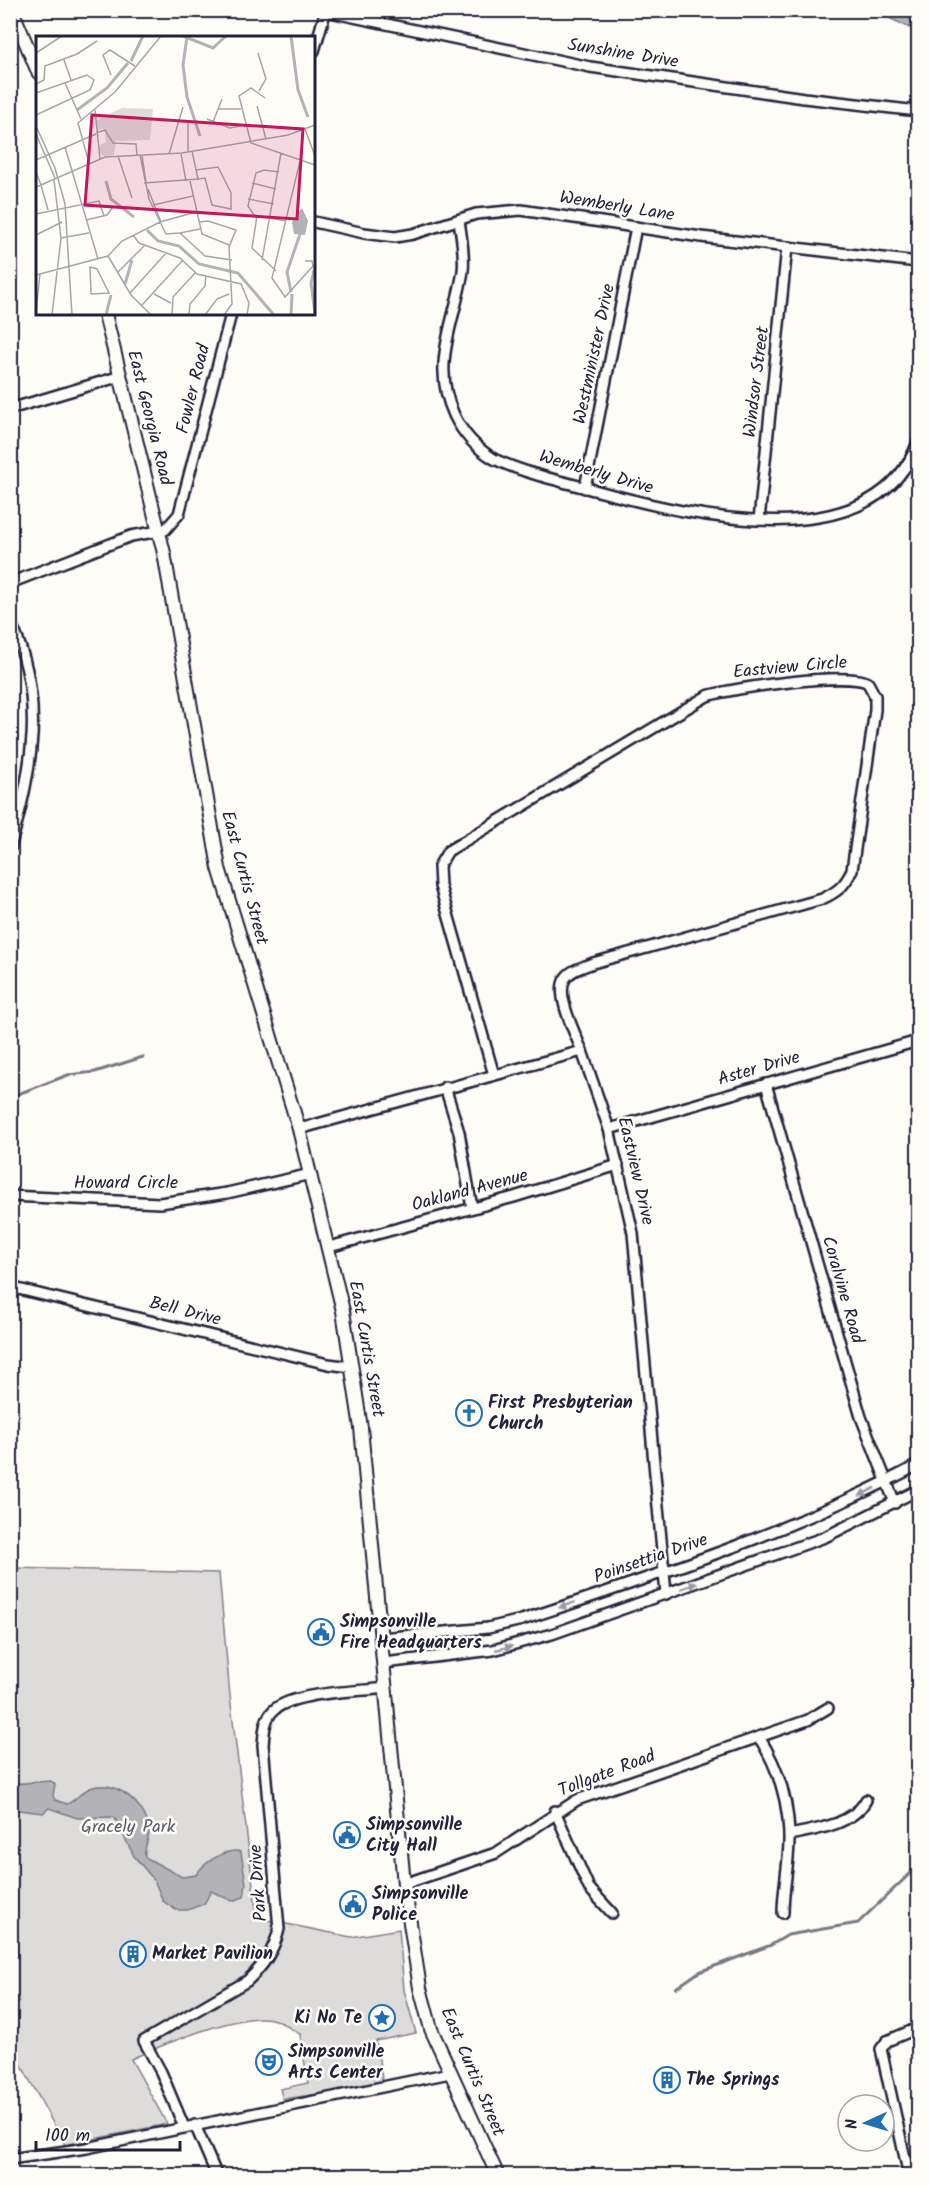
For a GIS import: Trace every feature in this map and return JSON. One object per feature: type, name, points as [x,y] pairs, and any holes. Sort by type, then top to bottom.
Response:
[{"type":"main road","points":[[12,10],[36,67]]},
{"type":"main road","name":"East Georgia Road","points":[[105,315],[158,532]]},
{"type":"main road","name":"East Curtis Street","points":[[158,532],[179,633],[219,868],[311,1174],[329,1247],[352,1367],[361,1428],[404,1884],[420,1988],[431,2029],[498,2175]]},
{"type":"street","points":[[315,48],[326,11]]},
{"type":"street","name":"Sunshine Drive","points":[[326,11],[590,67],[804,98],[918,111]]},
{"type":"street","name":"Wemberly Lane","points":[[315,222],[395,237],[488,212],[521,210],[787,247],[918,262]]},
{"type":"street","name":"Wemberly Drive","points":[[459,220],[462,271],[446,336],[442,365],[445,391],[453,413],[471,441],[494,459],[585,488],[687,514],[759,520],[829,513],[866,502],[885,491],[904,472],[918,442]]},
{"type":"street","name":"Westminister Drive","points":[[585,488],[636,227]]},
{"type":"street","name":"Windsor Street","points":[[759,520],[787,247]]},
{"type":"street","name":"Fowler Road","points":[[158,532],[174,523],[179,514],[231,315]]},
{"type":"street","points":[[10,409],[121,376]]},
{"type":"street","points":[[10,583],[131,536],[158,532]]},
{"type":"street","points":[[10,621],[27,671],[32,698],[34,734],[26,786],[10,848]]},
{"type":"street","name":"Eastview Circle","points":[[494,1075],[440,886],[439,866],[448,850],[708,696],[732,690],[828,680],[854,678],[868,683],[875,696],[875,710],[852,870],[846,884],[837,892],[822,899],[593,963],[572,972],[564,981],[562,990],[569,1019],[582,1051]]},
{"type":"street","name":"Aster Drive","points":[[609,1129],[918,1041]]},
{"type":"street","points":[[299,1129],[582,1051]]},
{"type":"street","name":"Eastview Drive","points":[[582,1051],[609,1129],[638,1269],[666,1594]]},
{"type":"street","name":"Coralvine Road","points":[[766,1084],[861,1417],[895,1503]]},
{"type":"street","points":[[445,1088],[459,1132],[472,1208]]},
{"type":"street","name":"Oakland Avenue","points":[[329,1247],[618,1165]]},
{"type":"street","name":"Howard Circle","points":[[10,1196],[149,1202],[181,1201],[311,1174]]},
{"type":"street","name":"Bell Drive","points":[[10,1287],[328,1364],[352,1367]]},
{"type":"street","name":"Poinsettia Drive","points":[[381,1638],[488,1628],[522,1620],[778,1531],[838,1506],[918,1465]]},
{"type":"street","name":"Poinsettia Drive","points":[[384,1663],[493,1650],[516,1645],[825,1537],[917,1493]]},
{"type":"street","name":"Park Drive","points":[[184,2127],[161,2072],[144,2041],[247,1981],[260,1969],[275,1946],[279,1929],[263,1745],[265,1728],[272,1712],[285,1704],[316,1695],[386,1688]]},
{"type":"street","name":"Tollgate Road","points":[[404,1884],[496,1853],[555,1811],[577,1800],[808,1720],[828,1708]]},
{"type":"street","points":[[759,1737],[773,1759],[784,1795],[789,1835],[783,1913]]},
{"type":"street","points":[[789,1835],[850,1817],[861,1809],[866,1800]]},
{"type":"street","points":[[555,1811],[589,1888],[612,1913]]},
{"type":"street","points":[[909,2175],[881,2049],[887,2041],[918,2028]]},
{"type":"street","points":[[10,2159],[87,2148],[450,2073]]},
{"type":"street","points":[[195,2125],[217,2175]]},
{"type":"green space","name":"Gracely Park","points":[[11,1568],[219,1573],[230,1696],[257,1918],[351,1937],[399,1929],[404,1990],[416,2033],[376,2041],[383,2085],[283,2099],[280,2089],[308,2083],[300,2034],[275,2020],[262,2018],[244,2020],[203,2030],[131,2059],[167,2124],[65,2145],[11,2046]]},
{"type":"shaded area","points":[[875,11],[918,11],[918,32]]},
{"type":"shaded area","points":[[51,1781],[55,1784],[53,1796],[55,1800],[67,1804],[87,1789],[100,1786],[110,1787],[128,1795],[142,1811],[149,1829],[145,1857],[182,1877],[196,1875],[210,1861],[222,1854],[241,1852],[246,1884],[244,1897],[232,1901],[211,1891],[204,1904],[187,1910],[176,1910],[163,1901],[154,1880],[134,1856],[114,1817],[77,1818],[49,1808],[43,1813],[11,1809],[11,1784]]},
{"type":"waterway","points":[[10,1097],[68,1075],[95,1072],[143,1057]]},
{"type":"waterway","points":[[676,1988],[699,1972],[771,1945],[788,1935],[858,1923],[918,1866]]},
{"type":"place","name":"First Presbyterian Church","points":[[469,1413]]},
{"type":"place","name":"Simpsonville Fire Headquarters","points":[[321,1632]]},
{"type":"place","name":"Simpsonville City Hall","points":[[347,1835]]},
{"type":"place","name":"Simpsonville Police","points":[[353,1904]]},
{"type":"place","name":"Market Pavilion","points":[[133,1954]]},
{"type":"place","name":"Ki No Te","points":[[382,2018]]},
{"type":"place","name":"Simpsonville Arts Center","points":[[269,2062]]},
{"type":"place","name":"The Springs","points":[[667,2080]]}]
